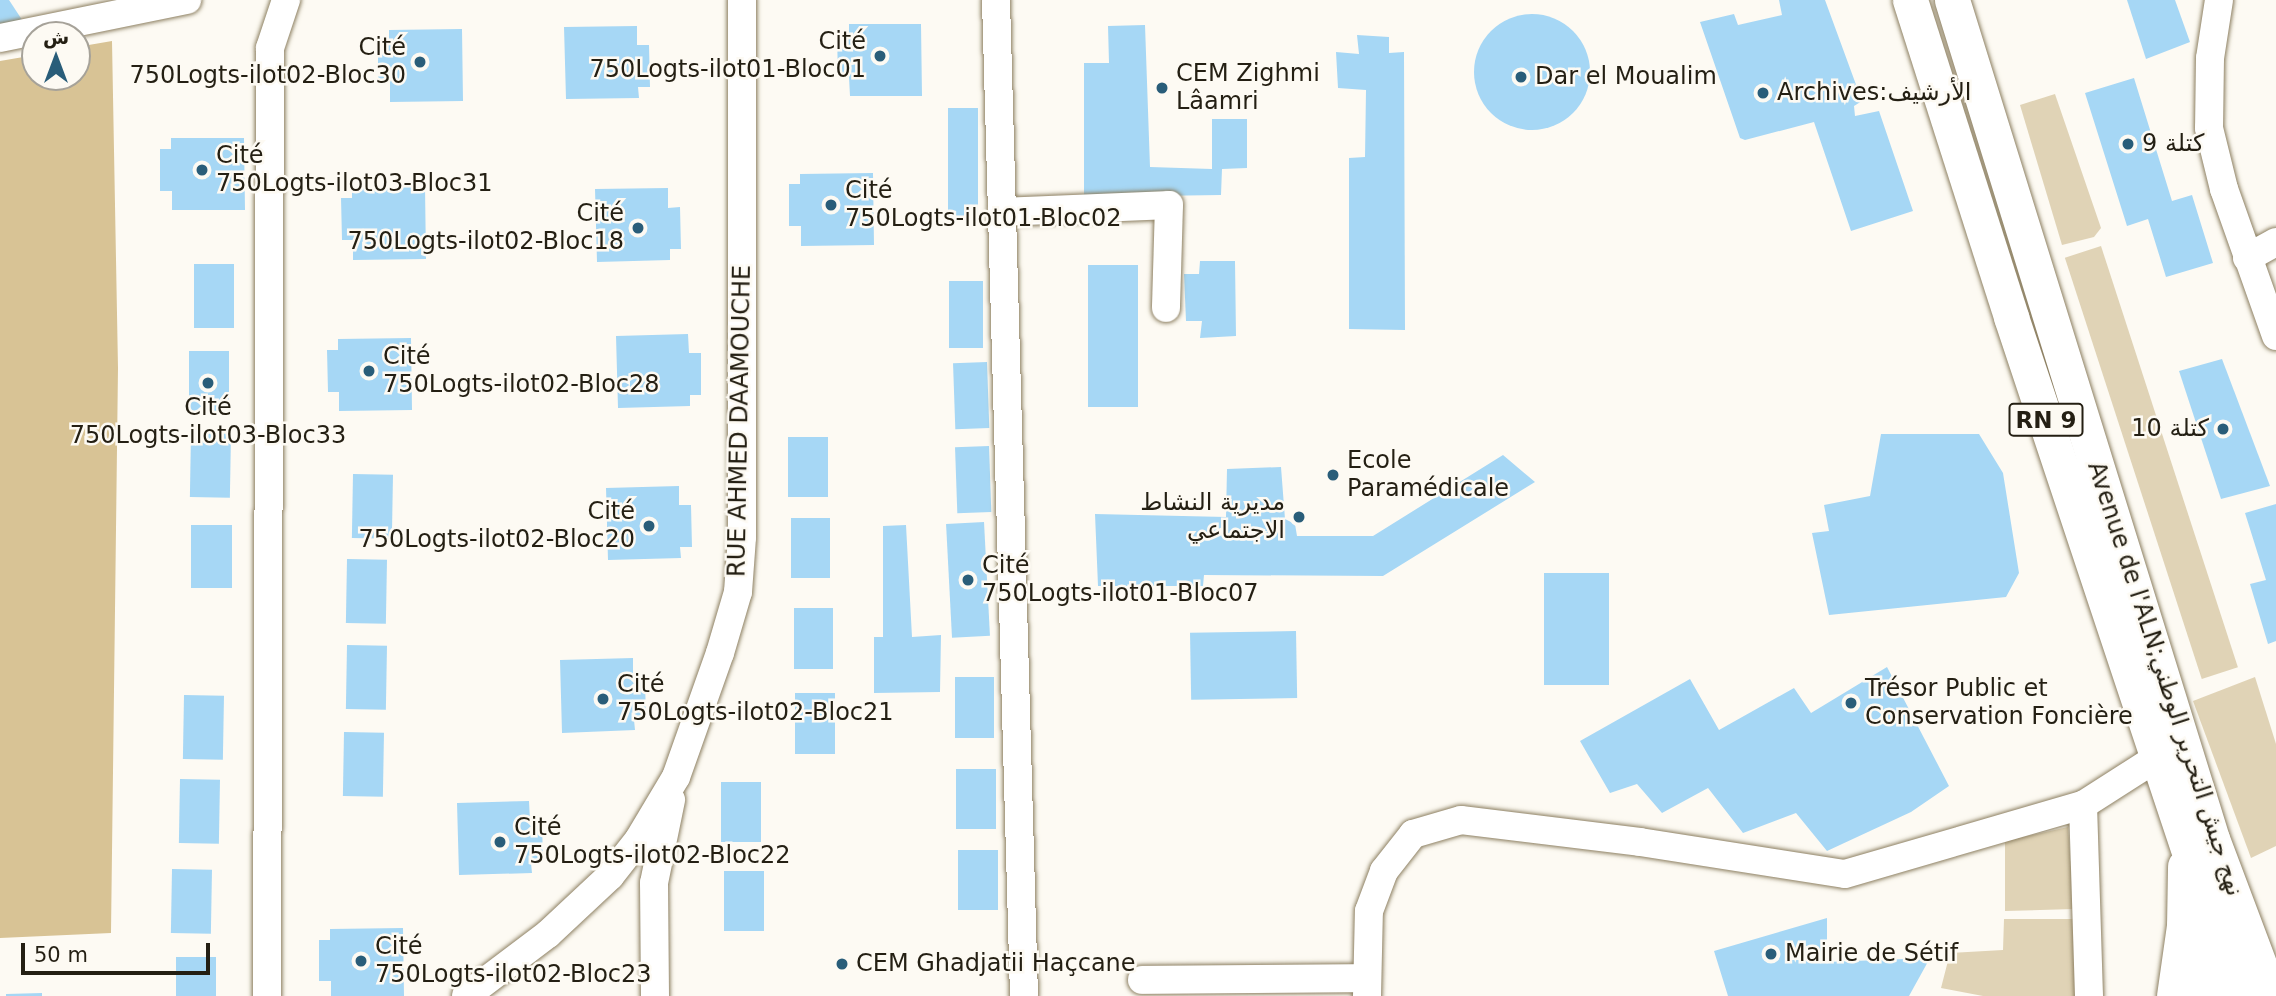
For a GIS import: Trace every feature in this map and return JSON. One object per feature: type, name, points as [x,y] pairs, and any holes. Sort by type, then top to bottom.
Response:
[{"type":"main road","name":"Avenue de l'ALN;نهج جيش التحرير الوطني","points":[[1910,0],[2011,317],[2158,757],[2271,996]]},
{"type":"main road","name":"Avenue de l'ALN;نهج جيش التحرير الوطني","points":[[1952,0],[2199,839]]},
{"type":"main road","points":[[2199,839],[2209,909],[2205,996]]},
{"type":"main road","points":[[2174,996],[2199,839]]},
{"type":"main road","name":"Avenue de l'ALN;نهج جيش التحرير الوطني","points":[[2209,909],[2237,996]]},
{"type":"street","points":[[0,38],[187,0]]},
{"type":"street","points":[[267,996],[270,48],[286,0]]},
{"type":"street","name":"RUE AHMED DAAMOUCHE","points":[[466,996],[548,934],[610,876],[639,839],[676,777],[738,592],[742,537],[742,0]]},
{"type":"street","points":[[996,0],[1024,996]]},
{"type":"street","points":[[2219,0],[2210,58],[2209,128],[2224,189],[2276,336]]},
{"type":"street","points":[[1002,212],[1169,205],[1166,308]]},
{"type":"street","points":[[2248,258],[2276,242]]},
{"type":"street","points":[[1142,980],[1367,987],[1369,911],[1384,871],[1413,834],[1461,820],[1640,842],[1846,874],[2083,805],[2158,757]]},
{"type":"street","points":[[655,996],[654,883],[676,777]]},
{"type":"street","points":[[2083,805],[2089,996]]},
{"type":"shaded area","points":[[112,41],[118,368],[111,933],[0,938],[0,61],[21,57],[21,91],[91,91],[91,45]]},
{"type":"shaded area","points":[[2055,94],[2101,228],[2094,237],[2062,245],[2020,105]]},
{"type":"shaded area","points":[[2101,246],[2238,667],[2202,679],[2065,258]]},
{"type":"shaded area","points":[[2255,677],[2276,744],[2276,846],[2251,858],[2193,701]]},
{"type":"shaded area","points":[[2068,827],[2074,909],[2005,911],[2005,841]]},
{"type":"shaded area","points":[[2004,919],[2074,919],[2075,996],[1983,996],[1941,988],[1950,953],[2003,950]]},
{"type":"building","points":[[0,0],[9,0],[23,21],[21,34],[0,38]]},
{"type":"building","name":"Archives:الأرشيف","points":[[1779,0],[1825,0],[1862,101],[1854,106],[1855,116],[1879,111],[1913,211],[1851,231],[1814,122],[1745,140],[1740,138],[1700,22],[1734,14],[1738,25],[1782,15]]},
{"type":"building","points":[[2127,0],[2175,0],[2190,42],[2146,59]]},
{"type":"building","points":[[1532,14],[1554,18],[1573,31],[1586,50],[1590,72],[1586,94],[1573,113],[1554,126],[1532,130],[1510,126],[1491,113],[1478,94],[1474,72],[1478,50],[1491,31],[1510,18]]},
{"type":"building","name":"Cité 750Logts-ilot01-Bloc01","points":[[849,24],[921,24],[922,96],[850,96],[849,77],[838,77],[837,35],[849,35]]},
{"type":"building","points":[[1145,25],[1150,167],[1212,169],[1212,119],[1247,119],[1247,168],[1222,169],[1221,195],[1084,197],[1084,63],[1109,63],[1108,26]]},
{"type":"building","points":[[637,26],[637,45],[649,45],[650,87],[638,87],[639,98],[566,99],[564,27]]},
{"type":"building","name":"Cité 750Logts-ilot02-Bloc30","points":[[462,29],[463,101],[390,102],[390,82],[378,82],[378,41],[389,41],[389,30]]},
{"type":"building","points":[[1357,35],[1389,37],[1389,53],[1404,52],[1405,330],[1349,329],[1349,158],[1365,157],[1366,90],[1338,88],[1336,52],[1359,54]]},
{"type":"building","name":"كتلة 9","points":[[2134,78],[2172,201],[2192,195],[2213,263],[2166,277],[2148,219],[2127,226],[2085,93]]},
{"type":"building","points":[[948,108],[978,108],[978,217],[948,217]]},
{"type":"building","name":"Cité 750Logts-ilot03-Bloc31","points":[[171,138],[244,138],[245,210],[172,210],[172,191],[160,191],[160,149],[171,149]]},
{"type":"building","name":"Cité 750Logts-ilot01-Bloc02","points":[[873,173],[874,245],[801,246],[801,226],[789,226],[789,184],[800,184],[800,174]]},
{"type":"building","points":[[352,187],[425,187],[426,259],[353,260],[353,240],[342,240],[341,198],[352,198]]},
{"type":"building","name":"Cité 750Logts-ilot02-Bloc18","points":[[668,188],[668,208],[680,207],[681,249],[670,249],[670,260],[597,262],[595,189]]},
{"type":"building","points":[[1200,261],[1235,261],[1236,336],[1200,338],[1202,321],[1186,321],[1184,274],[1199,274]]},
{"type":"building","points":[[194,264],[234,264],[234,328],[194,328]]},
{"type":"building","points":[[1088,265],[1138,265],[1138,407],[1088,407]]},
{"type":"building","points":[[949,281],[983,281],[983,348],[949,348]]},
{"type":"building","points":[[688,334],[689,353],[701,353],[701,395],[690,395],[690,406],[618,408],[616,336]]},
{"type":"building","name":"Cité 750Logts-ilot02-Bloc28","points":[[411,338],[412,410],[339,411],[339,392],[328,392],[327,350],[338,350],[338,339]]},
{"type":"building","name":"Cité 750Logts-ilot03-Bloc33","points":[[189,351],[229,351],[229,414],[189,414]]},
{"type":"building","name":"كتلة 10","points":[[2222,359],[2270,486],[2221,499],[2179,371]]},
{"type":"building","points":[[987,362],[989,428],[955,429],[953,363]]},
{"type":"building","points":[[191,433],[231,434],[230,498],[190,497]]},
{"type":"building","points":[[1881,434],[1979,434],[2003,473],[2019,573],[2006,597],[1829,615],[1812,533],[1829,531],[1824,505],[1870,496]]},
{"type":"building","points":[[788,437],[828,437],[828,497],[788,497]]},
{"type":"building","points":[[989,446],[991,512],[957,513],[955,447]]},
{"type":"building","points":[[1503,455],[1535,482],[1383,576],[1204,575],[1203,586],[1098,586],[1095,514],[1226,517],[1227,469],[1281,467],[1285,519],[1295,524],[1297,536],[1373,536]]},
{"type":"building","points":[[353,474],[393,475],[392,539],[352,538]]},
{"type":"building","name":"Cité 750Logts-ilot02-Bloc20","points":[[679,486],[679,505],[691,505],[692,547],[680,547],[681,558],[608,560],[606,488]]},
{"type":"building","points":[[2276,504],[2276,641],[2268,644],[2250,584],[2266,580],[2245,513]]},
{"type":"building","points":[[791,518],[830,518],[830,578],[791,578]]},
{"type":"building","name":"Cité 750Logts-ilot01-Bloc07","points":[[984,522],[990,636],[952,638],[946,524]]},
{"type":"building","points":[[191,525],[232,525],[232,588],[191,588]]},
{"type":"building","points":[[906,525],[912,637],[941,635],[940,692],[874,693],[874,637],[883,637],[883,526]]},
{"type":"building","points":[[347,559],[387,560],[386,624],[346,623]]},
{"type":"building","points":[[1544,573],[1609,573],[1609,685],[1544,685]]},
{"type":"building","points":[[794,608],[833,608],[833,669],[794,669]]},
{"type":"building","points":[[1296,631],[1297,698],[1191,700],[1190,633]]},
{"type":"building","points":[[347,645],[387,646],[386,710],[346,709]]},
{"type":"building","name":"Cité 750Logts-ilot02-Bloc21","points":[[633,658],[633,678],[645,678],[646,720],[634,720],[635,730],[562,733],[560,660]]},
{"type":"building","points":[[1887,667],[1949,786],[1911,812],[1827,851],[1796,813],[1743,833],[1708,788],[1662,813],[1637,784],[1610,793],[1580,741],[1690,679],[1719,730],[1794,688],[1811,713]]},
{"type":"building","points":[[955,677],[994,677],[994,738],[955,738]]},
{"type":"building","points":[[795,693],[835,693],[835,754],[795,754]]},
{"type":"building","points":[[184,695],[224,696],[223,760],[183,759]]},
{"type":"building","points":[[344,732],[384,733],[383,797],[343,796]]},
{"type":"building","points":[[956,769],[996,769],[996,829],[956,829]]},
{"type":"building","points":[[180,779],[220,780],[219,844],[179,843]]},
{"type":"building","points":[[721,782],[761,782],[761,842],[721,842]]},
{"type":"building","name":"Cité 750Logts-ilot02-Bloc22","points":[[529,801],[530,821],[542,821],[543,862],[531,863],[532,873],[459,875],[457,803]]},
{"type":"building","points":[[958,850],[998,850],[998,910],[958,910]]},
{"type":"building","points":[[172,869],[212,870],[211,934],[171,933]]},
{"type":"building","points":[[724,871],[764,871],[764,931],[724,931]]},
{"type":"building","name":"Mairie de Sétif","points":[[1827,918],[1827,962],[1930,958],[1909,996],[1728,996],[1714,951]]},
{"type":"building","name":"Cité 750Logts-ilot02-Bloc23","points":[[403,928],[404,996],[331,996],[331,981],[319,981],[319,940],[330,940],[330,929]]},
{"type":"building","points":[[176,957],[216,957],[216,996],[176,996]]},
{"type":"building","points":[[42,993],[42,996],[6,996],[6,994]]},
{"type":"place","name":"Cité 750Logts-ilot01-Bloc01","points":[[880,56]]},
{"type":"place","name":"Cité 750Logts-ilot02-Bloc30","points":[[420,62]]},
{"type":"place","name":"Dar el Moualim","points":[[1521,77]]},
{"type":"place","name":"CEM Zighmi Lâamri","points":[[1162,88]]},
{"type":"place","name":"Archives:الأرشيف","points":[[1763,93]]},
{"type":"place","name":"كتلة 9","points":[[2128,144]]},
{"type":"place","name":"Cité 750Logts-ilot03-Bloc31","points":[[202,170]]},
{"type":"place","name":"Cité 750Logts-ilot01-Bloc02","points":[[831,205]]},
{"type":"place","name":"Cité 750Logts-ilot02-Bloc18","points":[[638,228]]},
{"type":"place","name":"Cité 750Logts-ilot02-Bloc28","points":[[369,371]]},
{"type":"place","name":"Cité 750Logts-ilot03-Bloc33","points":[[208,383]]},
{"type":"place","name":"كتلة 10","points":[[2223,429]]},
{"type":"place","name":"Ecole Paramédicale","points":[[1333,475]]},
{"type":"place","name":"مديرية النشاط الاجتماعي","points":[[1299,517]]},
{"type":"place","name":"Cité 750Logts-ilot02-Bloc20","points":[[649,526]]},
{"type":"place","name":"Cité 750Logts-ilot01-Bloc07","points":[[968,580]]},
{"type":"place","name":"Cité 750Logts-ilot02-Bloc21","points":[[603,699]]},
{"type":"place","name":"Trésor Public et Conservation Foncière","points":[[1851,703]]},
{"type":"place","name":"Cité 750Logts-ilot02-Bloc22","points":[[500,842]]},
{"type":"place","name":"Mairie de Sétif","points":[[1771,954]]},
{"type":"place","name":"Cité 750Logts-ilot02-Bloc23","points":[[361,961]]},
{"type":"place","name":"CEM Ghadjatii Haçcane","points":[[842,964]]}]
